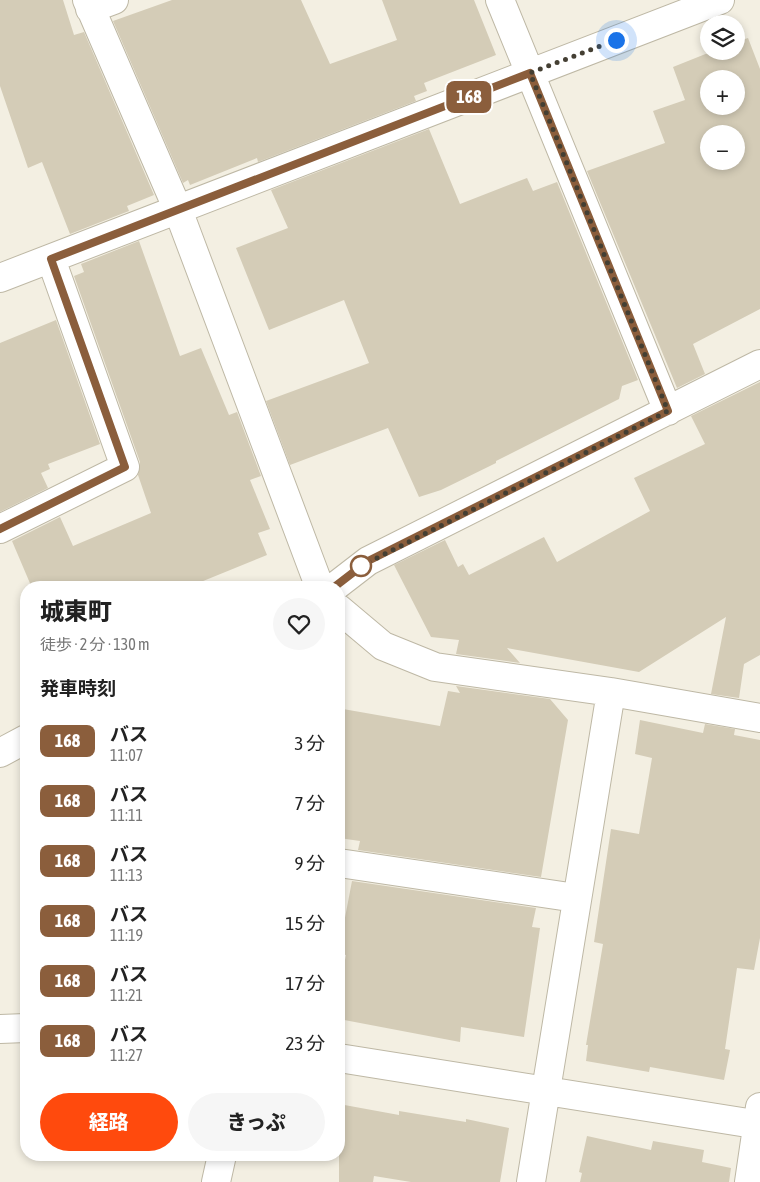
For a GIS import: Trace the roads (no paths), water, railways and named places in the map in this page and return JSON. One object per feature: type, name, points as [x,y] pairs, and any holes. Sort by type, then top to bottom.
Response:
[{"type":"street","points":[[500,0],[668,411]]},
{"type":"street","points":[[0,278],[720,0]]},
{"type":"street","points":[[97,3],[178,210],[317,581]]},
{"type":"street","points":[[0,529],[125,467],[51,259]]},
{"type":"street","points":[[342,581],[368,561],[760,364]]},
{"type":"street","points":[[345,613],[383,646],[435,667],[611,692],[760,718]]},
{"type":"street","points":[[531,1182],[611,692]]},
{"type":"street","points":[[0,753],[20,742]]},
{"type":"street","points":[[345,864],[576,898]]},
{"type":"street","points":[[0,1029],[20,1028]]},
{"type":"street","points":[[345,1059],[545,1091],[759,1119],[749,1182]]},
{"type":"street","points":[[216,1182],[221,1161]]}]
